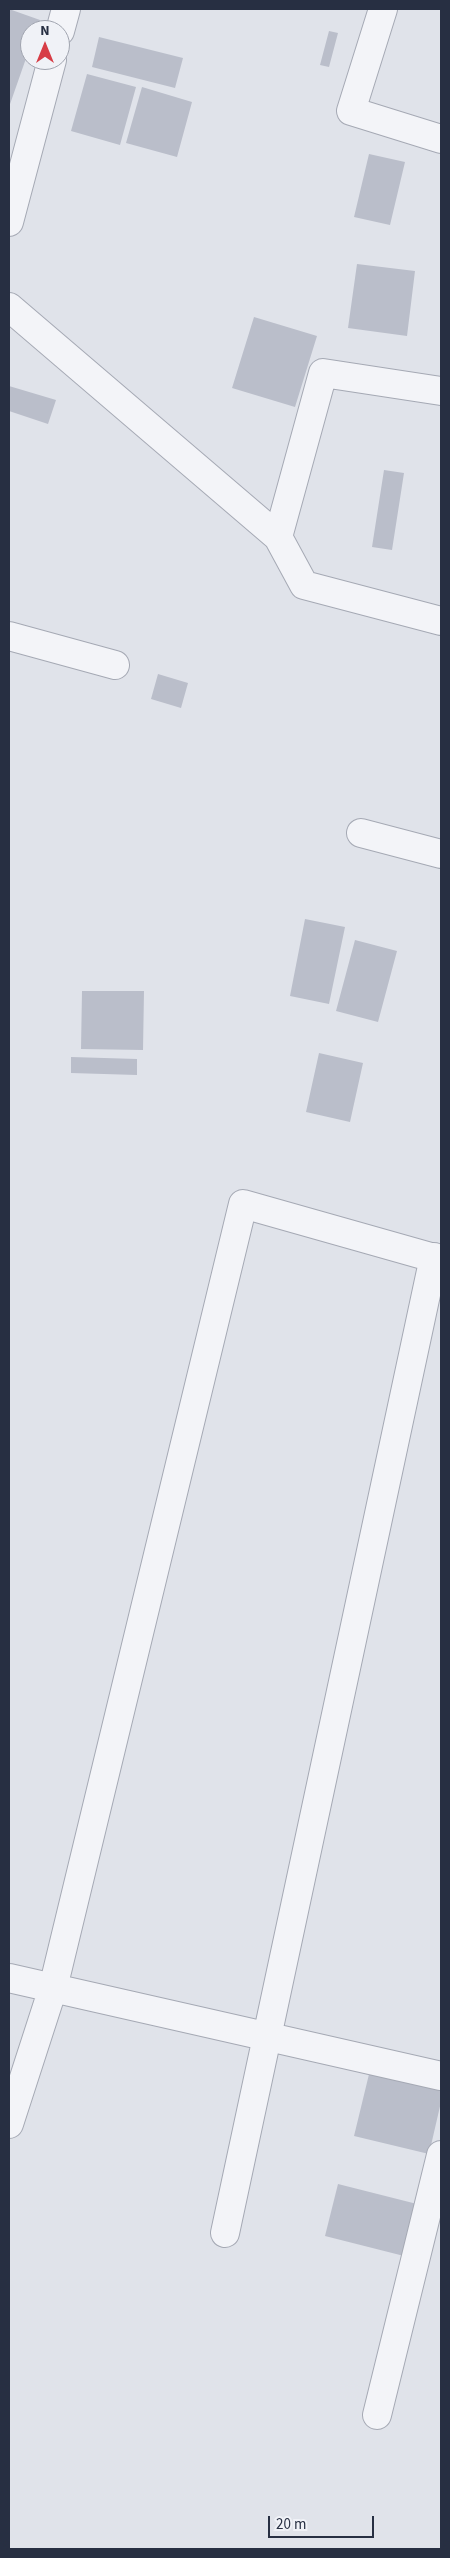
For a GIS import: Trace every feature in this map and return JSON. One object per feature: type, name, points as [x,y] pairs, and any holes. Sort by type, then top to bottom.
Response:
[{"type":"street","points":[[383,9],[351,111],[441,139]]},
{"type":"street","points":[[9,222],[49,70]]},
{"type":"street","points":[[9,307],[278,537],[304,585],[441,621]]},
{"type":"street","points":[[278,537],[323,373],[441,391]]},
{"type":"street","points":[[9,636],[115,665]]},
{"type":"street","points":[[361,833],[441,854]]},
{"type":"street","points":[[9,2124],[53,1988],[243,1204],[438,1258],[225,2234]]},
{"type":"street","points":[[9,1978],[441,2076]]},
{"type":"street","points":[[377,2415],[441,2155]]},
{"type":"building","points":[[9,9],[40,20],[20,20],[20,70],[22,70],[9,107]]},
{"type":"building","points":[[329,31],[338,33],[329,67],[320,65]]},
{"type":"building","points":[[99,37],[183,58],[175,88],[92,67]]},
{"type":"building","points":[[87,74],[136,87],[120,145],[71,131]]},
{"type":"building","points":[[142,87],[192,102],[177,157],[126,143]]},
{"type":"building","points":[[369,154],[405,162],[390,225],[354,217]]},
{"type":"building","points":[[357,264],[415,271],[407,336],[348,328]]},
{"type":"building","points":[[254,317],[317,336],[295,407],[232,388]]},
{"type":"building","points":[[9,386],[56,400],[48,424],[9,411]]},
{"type":"building","points":[[384,470],[404,473],[392,550],[372,547]]},
{"type":"building","points":[[158,674],[188,683],[181,708],[151,699]]},
{"type":"building","points":[[305,919],[345,927],[329,1004],[290,996]]},
{"type":"building","points":[[355,940],[397,951],[378,1022],[336,1011]]},
{"type":"building","points":[[82,991],[144,991],[143,1050],[81,1049]]},
{"type":"building","points":[[319,1053],[363,1063],[350,1122],[306,1112]]},
{"type":"building","points":[[71,1057],[137,1059],[137,1075],[71,1073]]},
{"type":"building","points":[[371,2066],[441,2083],[441,2102],[429,2154],[354,2136]]},
{"type":"building","points":[[338,2184],[417,2204],[404,2256],[325,2236]]}]
